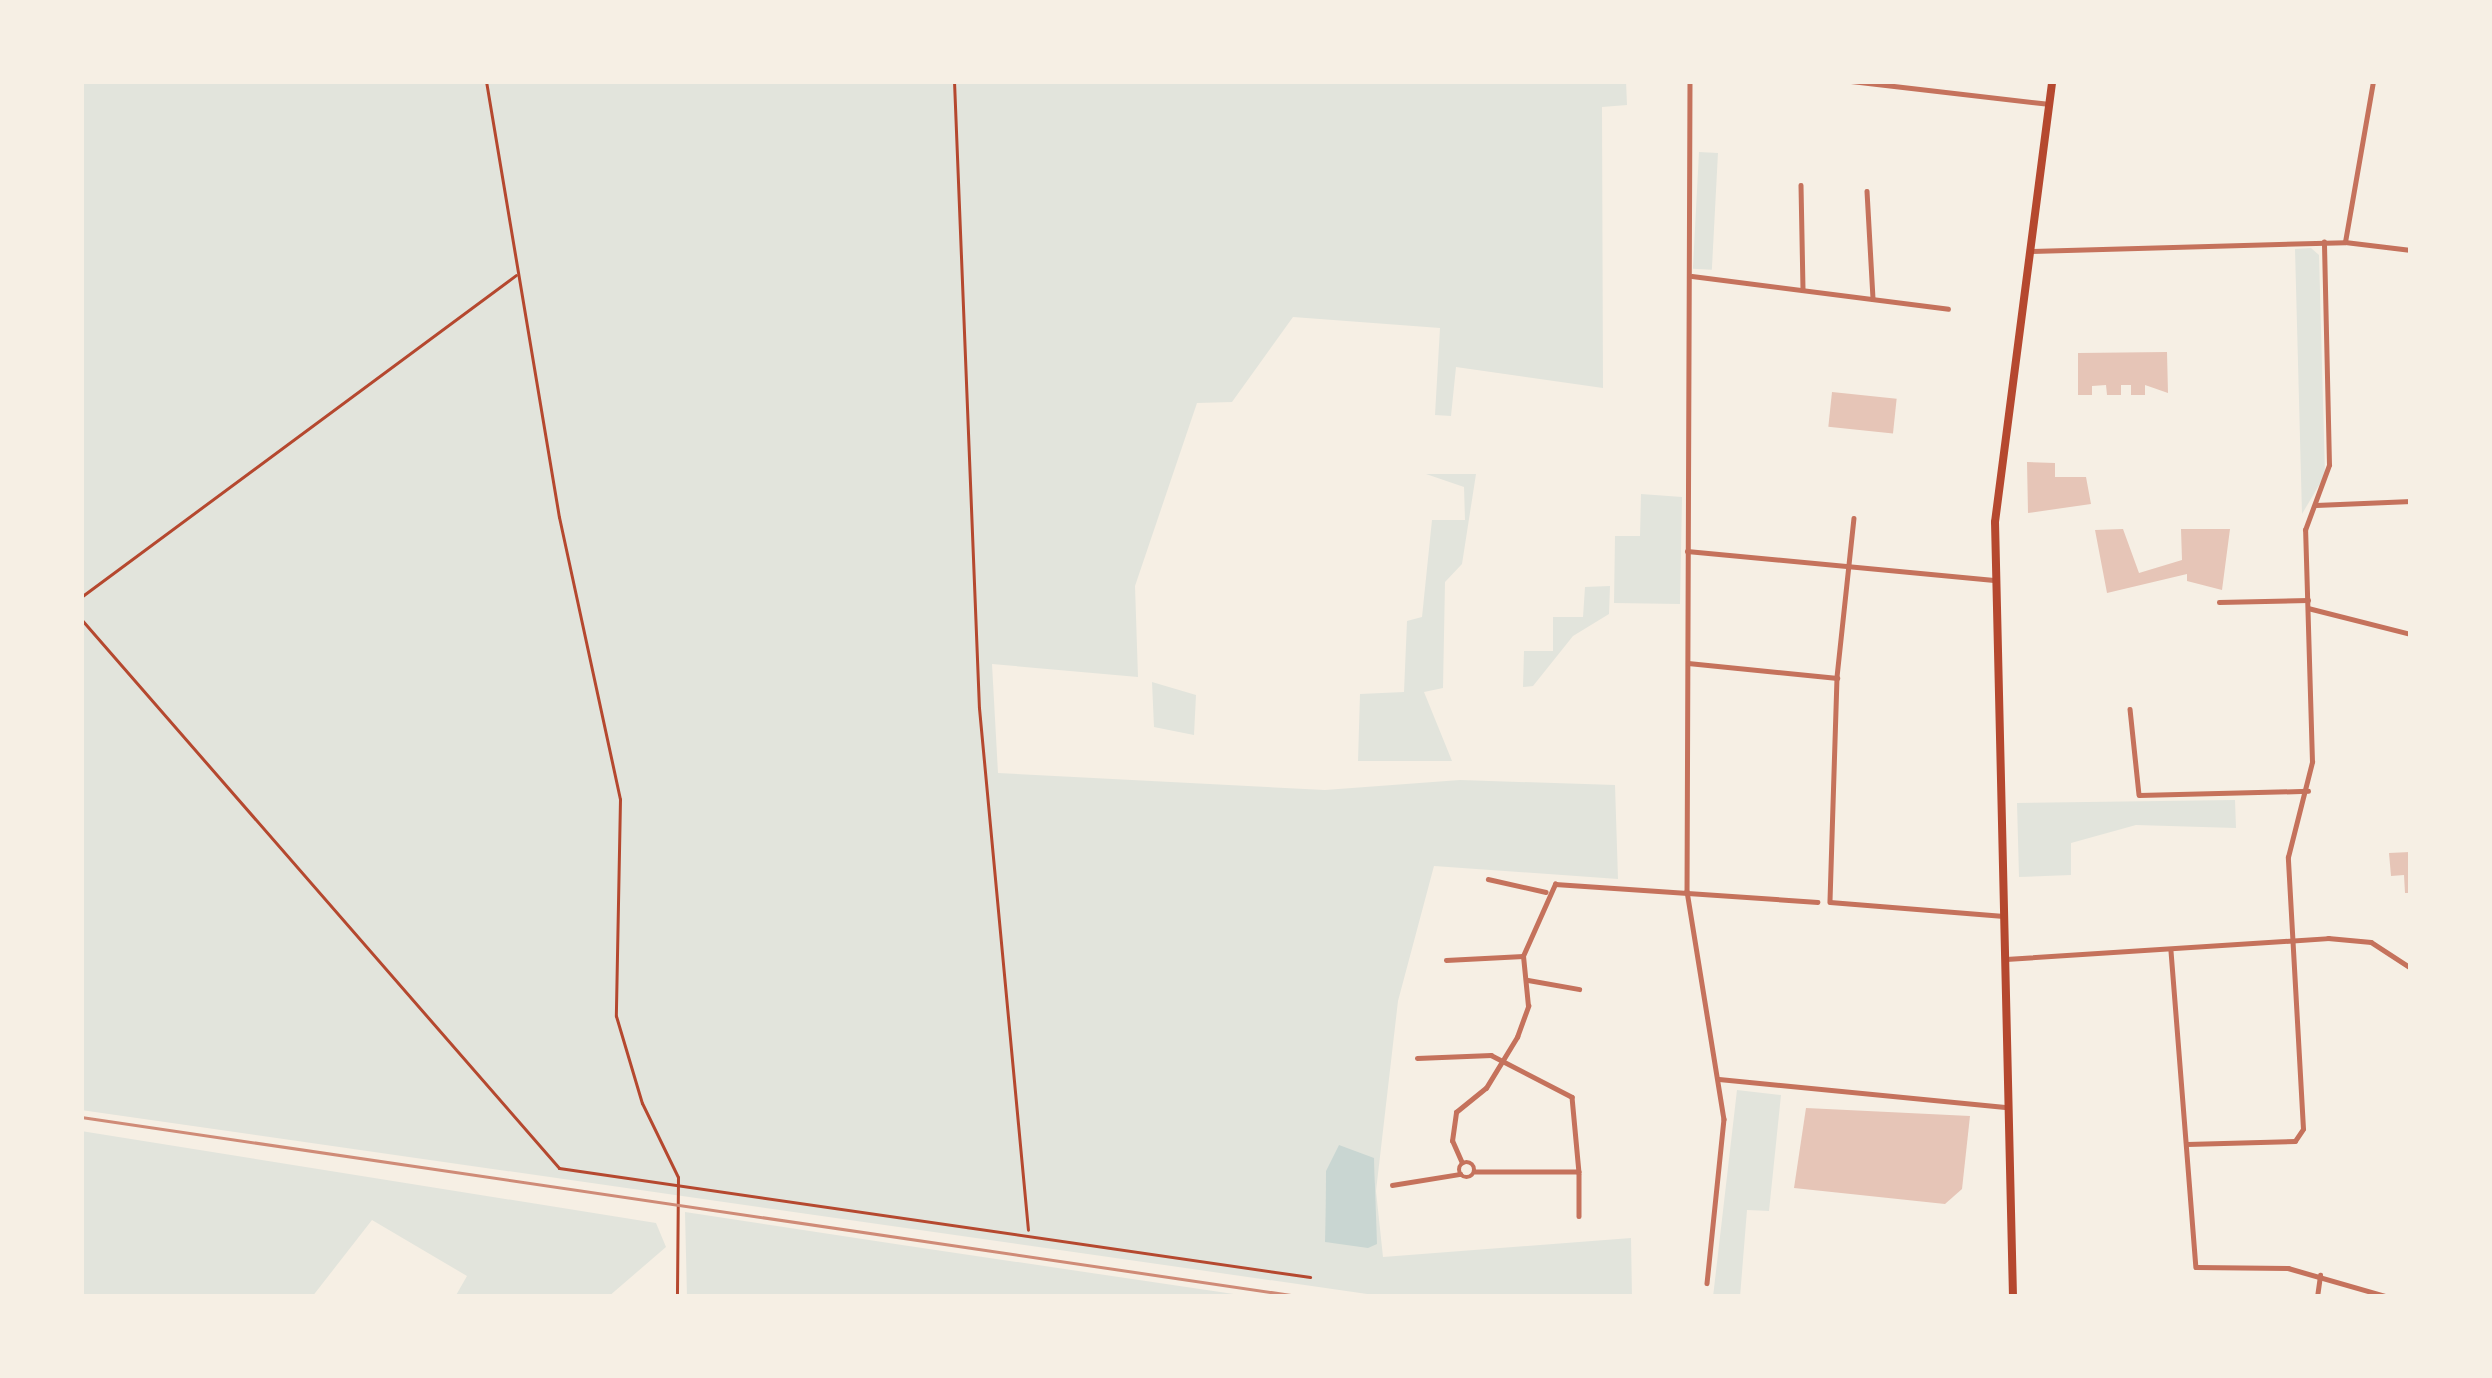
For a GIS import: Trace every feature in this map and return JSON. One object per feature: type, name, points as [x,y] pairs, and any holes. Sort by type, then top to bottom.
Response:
[{"type":"main road","points":[[2013,1297],[1994,580],[1997,485],[2052,81]]},
{"type":"street","points":[[1690,81],[1687,891],[1701,1018],[1719,1079],[1724,1119],[1707,1283]]},
{"type":"street","points":[[1852,81],[2050,104]]},
{"type":"street","points":[[2345,242],[2373,81]]},
{"type":"street","points":[[1801,185],[1803,290]]},
{"type":"street","points":[[1867,191],[1873,299]]},
{"type":"street","points":[[2187,1144],[2302,1138],[2288,857],[2309,791],[2305,530],[2329,465],[2324,242]]},
{"type":"street","points":[[2029,251],[2324,242],[2411,250]]},
{"type":"street","points":[[1691,276],[1948,310]]},
{"type":"street","points":[[2316,505],[2411,501]]},
{"type":"street","points":[[1854,518],[1837,679],[1830,902],[2004,916]]},
{"type":"street","points":[[1687,551],[1994,580]]},
{"type":"street","points":[[2219,602],[2308,604],[2411,634]]},
{"type":"street","points":[[1688,663],[1837,679]]},
{"type":"street","points":[[2130,709],[2139,795],[2309,791]]},
{"type":"street","points":[[1488,879],[1546,892],[1565,882],[1817,902]]},
{"type":"street","points":[[1474,1172],[1462,1163],[1452,1141],[1456,1112],[1506,1061],[1528,1006],[1522,956],[1546,892]]},
{"type":"street","points":[[2006,959],[2292,940],[2371,943],[2411,968]]},
{"type":"street","points":[[2170,951],[2196,1267],[2320,1275],[2389,1297]]},
{"type":"street","points":[[1446,960],[1522,956]]},
{"type":"street","points":[[1528,980],[1580,989]]},
{"type":"street","points":[[1417,1058],[1506,1061],[1572,1097],[1580,1216]]},
{"type":"street","points":[[1719,1079],[2011,1107]]},
{"type":"street","points":[[1460,1174],[1462,1163]]},
{"type":"street","points":[[1392,1185],[1474,1172],[1579,1172]]},
{"type":"street","points":[[2317,1297],[2320,1275]]},
{"type":"path","points":[[486,81],[518,274],[620,799],[616,1016],[678,1184],[677,1297]]},
{"type":"path","points":[[953,81],[979,708],[1028,1232]]},
{"type":"path","points":[[81,597],[518,274]]},
{"type":"path","points":[[81,620],[560,1168],[1028,1232],[1310,1277]]},
{"type":"shaded area","points":[[81,81],[1626,81],[1627,105],[1602,107],[1603,388],[1456,367],[1451,416],[1435,415],[1440,328],[1293,317],[1232,402],[1197,403],[1135,586],[1138,677],[992,664],[998,773],[1325,790],[1460,780],[1615,785],[1618,879],[1434,866],[1398,1001],[1376,1191],[1383,1257],[1631,1238],[1632,1297],[1388,1297],[81,1110]],"holes":[[[1374,1158],[1376,1244],[1325,1242],[1326,1171]]]},
{"type":"shaded area","points":[[1699,152],[1718,153],[1712,270],[1693,269]]},
{"type":"shaded area","points":[[2311,248],[2319,255],[2325,475],[2302,514],[2295,249]]},
{"type":"shaded area","points":[[1426,474],[1476,474],[1462,564],[1445,582],[1443,688],[1424,692],[1452,761],[1358,761],[1360,694],[1404,692],[1407,621],[1422,617],[1432,520],[1465,520],[1464,487]]},
{"type":"shaded area","points":[[1641,494],[1682,497],[1680,604],[1614,603],[1615,536],[1640,536]]},
{"type":"shaded area","points":[[1610,586],[1609,614],[1573,636],[1533,686],[1523,687],[1524,651],[1553,651],[1553,617],[1583,617],[1585,587]]},
{"type":"shaded area","points":[[1152,682],[1196,695],[1194,735],[1154,727]]},
{"type":"shaded area","points":[[2235,800],[2236,828],[2136,825],[2071,843],[2071,875],[2019,877],[2017,803]]},
{"type":"shaded area","points":[[1737,1090],[1781,1095],[1769,1211],[1747,1210],[1740,1297],[1713,1297]]},
{"type":"shaded area","points":[[81,1131],[656,1223],[666,1247],[608,1297],[455,1297],[467,1276],[372,1220],[312,1297],[81,1297]]},
{"type":"shaded area","points":[[1339,1145],[1374,1158],[1377,1244],[1368,1248],[1325,1242],[1326,1171]]},
{"type":"shaded area","points":[[685,1212],[902,1245],[1254,1297],[687,1297]]},
{"type":"building","points":[[2167,352],[2168,393],[2145,385],[2145,395],[2131,395],[2131,385],[2121,385],[2121,395],[2107,395],[2106,385],[2092,386],[2092,395],[2078,395],[2078,353]]},
{"type":"building","points":[[1832,392],[1897,399],[1893,434],[1828,427]]},
{"type":"building","points":[[2027,462],[2055,463],[2055,477],[2086,477],[2091,504],[2028,513]]},
{"type":"building","points":[[2123,529],[2139,573],[2182,560],[2181,529],[2230,529],[2222,590],[2187,581],[2187,574],[2107,593],[2095,530]]},
{"type":"building","points":[[2410,852],[2411,893],[2405,893],[2404,875],[2391,876],[2389,853]]},
{"type":"building","points":[[1806,1108],[1970,1116],[1962,1189],[1945,1204],[1794,1188]]},
{"type":"railway","points":[[81,1117],[1304,1297]]}]
